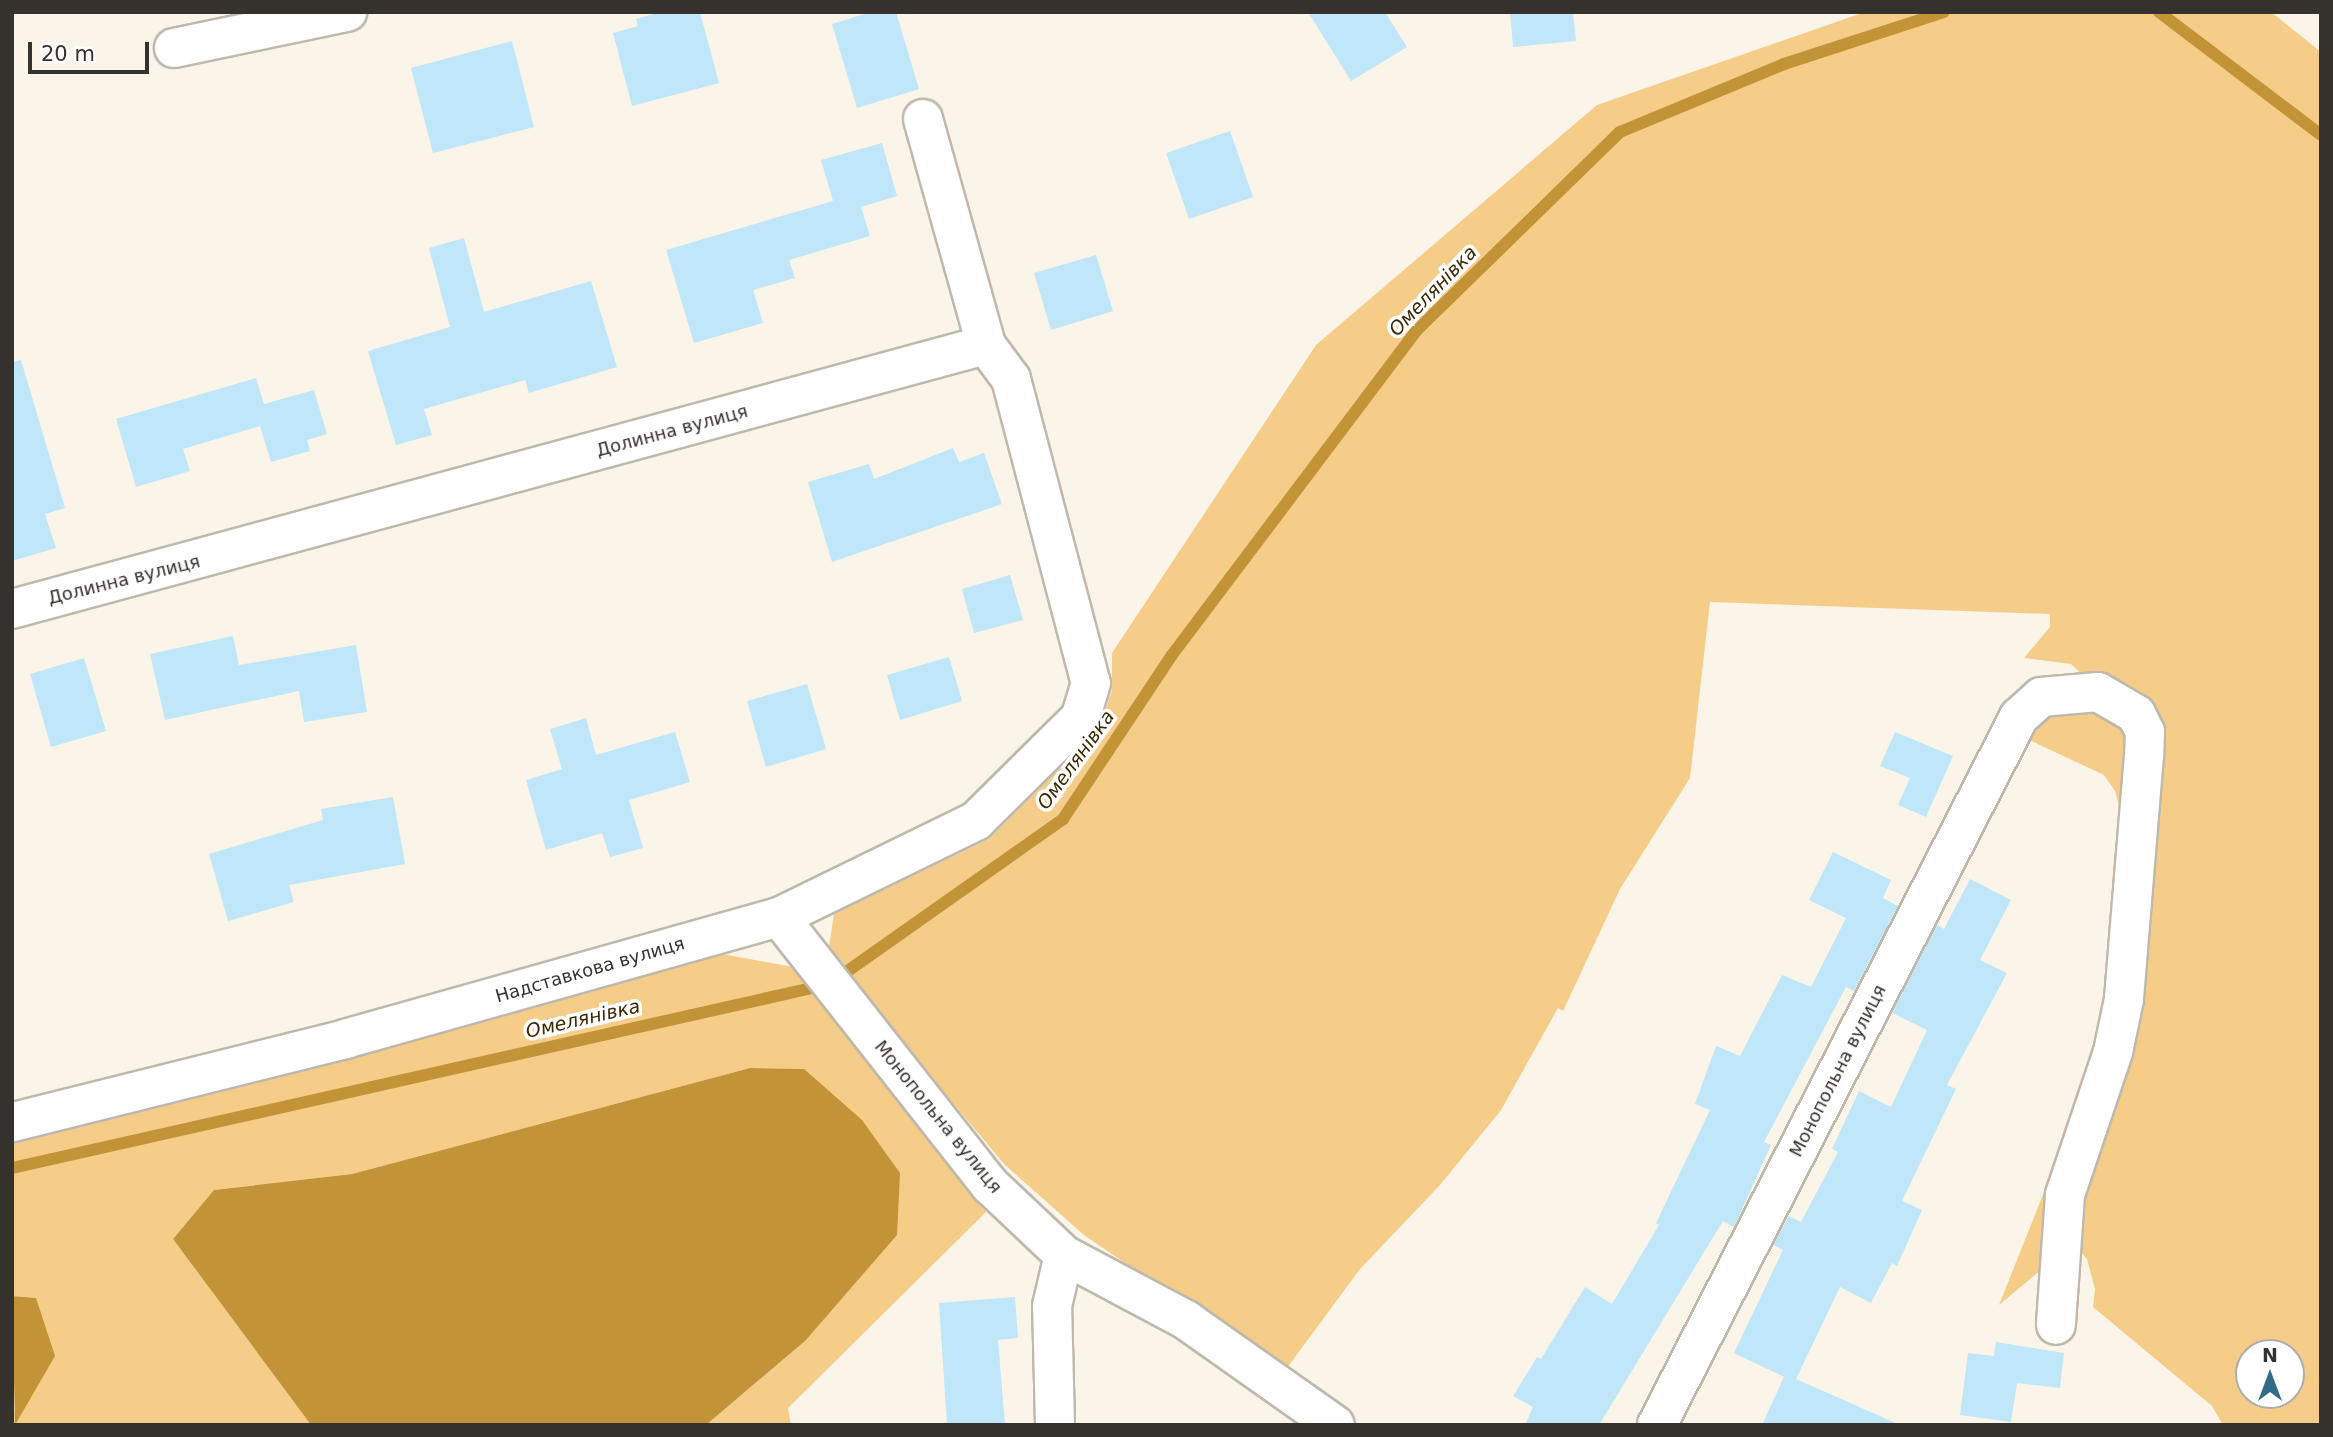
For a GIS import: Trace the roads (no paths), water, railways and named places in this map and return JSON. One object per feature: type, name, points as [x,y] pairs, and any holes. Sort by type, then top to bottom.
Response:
[{"type":"street","points":[[174,48],[347,12]]},
{"type":"street","points":[[923,119],[986,345]]},
{"type":"street","name":"Долинна вулиця","points":[[12,609],[986,345]]},
{"type":"street","name":"Надставкова вулиця","points":[[12,1122],[346,1039],[779,917],[976,821],[1080,718],[1091,683],[1011,379],[986,345]]},
{"type":"street","name":"Монопольна вулиця","points":[[1657,1425],[2019,717],[2041,697],[2098,692],[2136,714],[2145,732],[2124,999],[2113,1052],[2065,1195],[2056,1325]]},
{"type":"street","name":"Монопольна вулиця","points":[[779,917],[990,1185],[1064,1255],[1186,1320],[1335,1425]]},
{"type":"street","points":[[1055,1425],[1052,1306],[1064,1255]]},
{"type":"waterway","name":"Омелянівка","points":[[12,1168],[812,988],[842,975],[1063,819],[1172,655],[1417,330],[1620,132],[1784,64],[1944,12]]},
{"type":"waterway","name":"Омелянівка","points":[[2159,12],[2321,135]]}]
